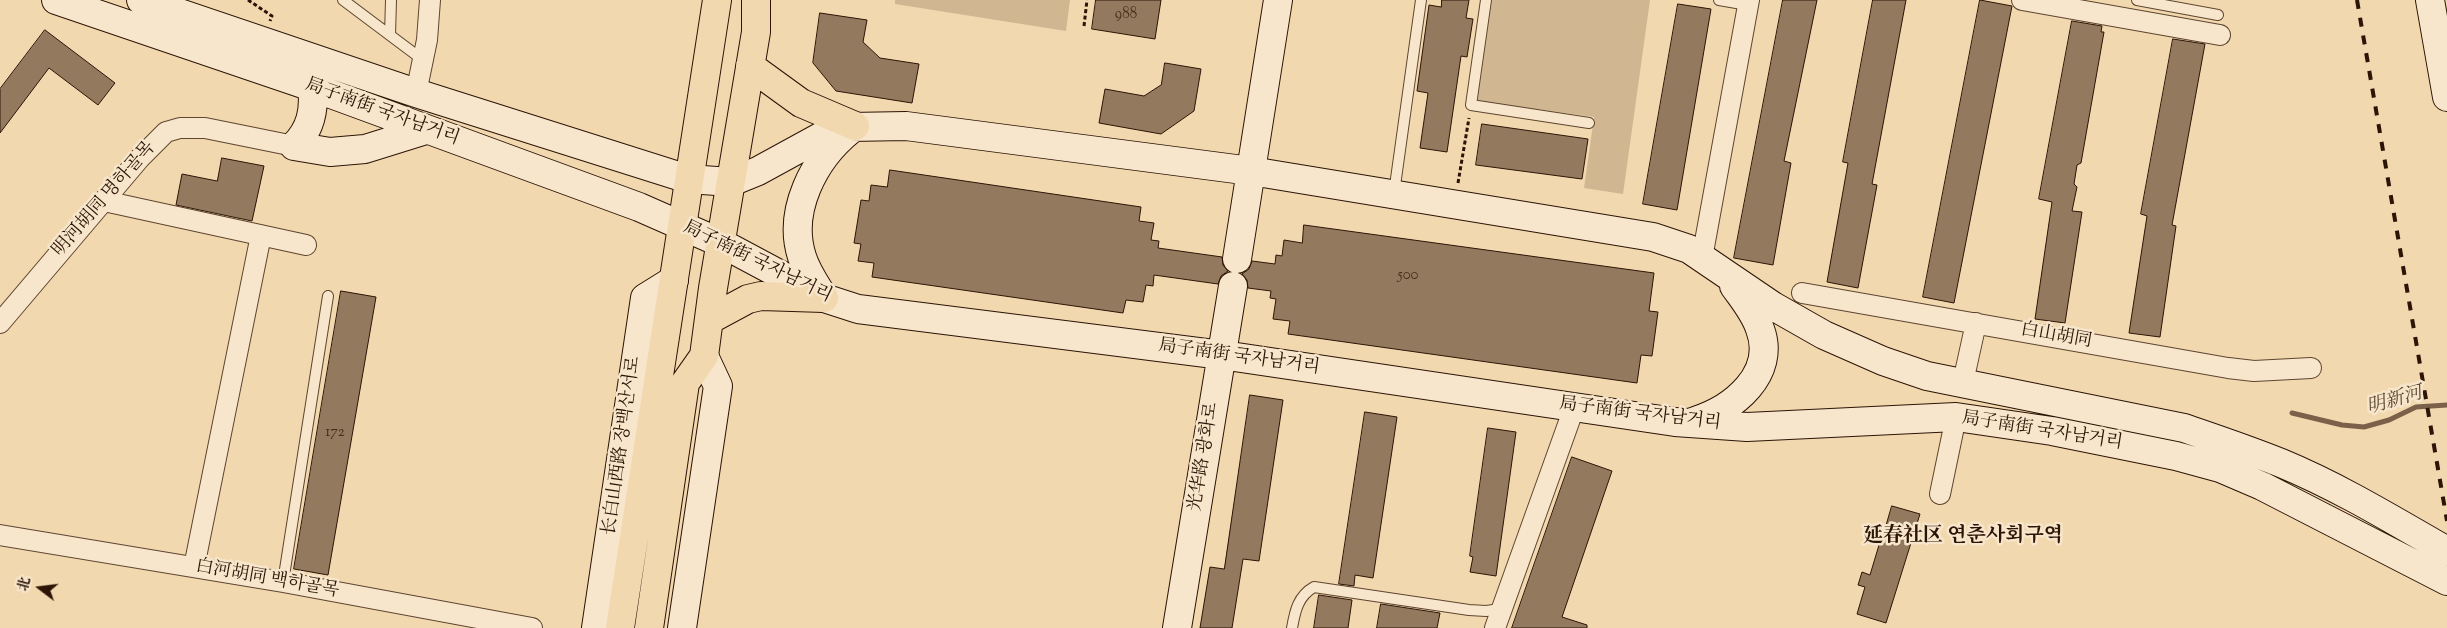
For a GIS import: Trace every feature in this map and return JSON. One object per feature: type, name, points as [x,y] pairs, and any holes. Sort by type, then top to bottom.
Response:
[{"type":"main road","name":"局子南街 국자남거리","points":[[56,0],[312,87],[638,207],[721,244],[824,298],[858,308],[1222,355],[1574,408],[1689,423],[1747,427],[1956,417],[2052,431],[2176,456],[2220,468],[2319,514],[2447,581]]},
{"type":"main road","name":"局子南街 국자남거리","points":[[141,0],[416,93],[688,179],[731,182],[758,171],[834,130],[855,126],[906,126],[1251,171],[1653,237],[1689,249],[1727,275],[1824,335],[1884,361],[1927,376],[2184,428],[2223,441],[2282,463],[2342,492],[2447,551]]},
{"type":"main road","name":"长白山西路 장백산서로","points":[[620,628],[684,226],[688,179],[717,0]]},
{"type":"main road","points":[[756,0],[756,32]]},
{"type":"main road","points":[[649,628],[685,383],[704,356],[756,32],[767,0]]},
{"type":"main road","points":[[1237,259],[1278,0]]},
{"type":"main road","points":[[2430,0],[2447,96]]},
{"type":"main road","points":[[750,66],[801,103],[855,126],[829,150],[814,171],[805,191],[800,214],[799,230],[802,256],[808,273],[824,298]]},
{"type":"main road","points":[[312,87],[314,109],[311,121],[294,146],[330,152],[365,149],[426,130]]},
{"type":"main road","points":[[1689,423],[1711,416],[1734,403],[1752,382],[1762,359],[1764,343],[1761,330],[1753,313],[1727,275]]},
{"type":"main road","name":"长白山西路 장백산서로","points":[[596,628],[645,298],[674,280]]},
{"type":"main road","name":"光华路 광화로","points":[[1176,628],[1232,286]]},
{"type":"main road","points":[[709,320],[748,299],[761,296],[824,298]]},
{"type":"main road","points":[[682,628],[718,386],[704,356]]},
{"type":"street","points":[[416,93],[427,40],[430,0]]},
{"type":"street","points":[[2022,0],[2220,35]]},
{"type":"street","points":[[1702,258],[1749,3]]},
{"type":"street","name":"明河胡同 명하골목","points":[[0,323],[140,158],[166,132],[205,128],[294,146]]},
{"type":"street","points":[[104,201],[306,245]]},
{"type":"street","points":[[194,567],[261,235]]},
{"type":"street","name":"白山胡同","points":[[1802,293],[2228,368],[2254,371],[2312,368]]},
{"type":"street","points":[[1963,382],[1976,323]]},
{"type":"street","points":[[1495,628],[1574,408]]},
{"type":"street","points":[[1940,494],[1956,417]]},
{"type":"street","name":"白河胡同 백하골목","points":[[0,535],[283,582],[532,628]]},
{"type":"lane","points":[[343,0],[423,60]]},
{"type":"lane","points":[[390,34],[391,0]]},
{"type":"lane","points":[[1394,194],[1421,0]]},
{"type":"lane","points":[[1486,0],[1471,105],[1589,123]]},
{"type":"lane","points":[[1719,0],[1749,3]]},
{"type":"lane","points":[[2137,0],[2218,14]]},
{"type":"lane","points":[[283,582],[328,296]]},
{"type":"lane","points":[[1292,628],[1297,604],[1305,592],[1314,587],[1469,610],[1486,611],[1502,609]]},
{"type":"path","points":[[248,0],[272,16],[269,24]]},
{"type":"path","points":[[1084,26],[1087,0]]},
{"type":"path","points":[[1458,184],[1471,105]]},
{"type":"shaded area","points":[[895,0],[1070,0],[1066,31],[895,4]]},
{"type":"shaded area","points":[[1490,0],[1650,0],[1623,194],[1584,188],[1594,117],[1476,101]]},
{"type":"building","points":[[1096,0],[1161,0],[1155,39],[1092,29]]},
{"type":"building","points":[[1442,0],[1469,0],[1466,18],[1473,19],[1467,57],[1461,56],[1447,152],[1420,148],[1428,93],[1417,91],[1429,5],[1441,7]]},
{"type":"building","points":[[1783,0],[1817,0],[1784,161],[1791,163],[1773,265],[1734,258]]},
{"type":"building","points":[[1873,0],[1906,0],[1872,184],[1877,185],[1858,288],[1827,282],[1848,163],[1843,162]]},
{"type":"building","points":[[1980,0],[2012,6],[1954,303],[1923,297]]},
{"type":"building","points":[[1678,4],[1711,9],[1677,210],[1643,204]]},
{"type":"building","points":[[820,13],[867,20],[863,42],[880,58],[919,64],[912,103],[836,91],[813,63]]},
{"type":"building","points":[[2072,21],[2102,26],[2101,32],[2104,32],[2081,163],[2077,165],[2074,184],[2077,187],[2072,211],[2082,212],[2065,323],[2035,319],[2052,202],[2039,199]]},
{"type":"building","points":[[45,30],[115,83],[98,105],[49,68],[0,133],[0,89]]},
{"type":"building","points":[[2173,39],[2205,44],[2172,225],[2176,226],[2160,337],[2129,333],[2147,216],[2141,214]]},
{"type":"building","points":[[1165,63],[1201,69],[1194,111],[1161,134],[1099,123],[1105,89],[1144,96],[1161,85]]},
{"type":"building","points":[[1482,124],[1588,139],[1582,179],[1476,165]]},
{"type":"building","points":[[222,158],[264,166],[252,221],[176,205],[182,174],[217,181]]},
{"type":"building","points":[[890,170],[1141,207],[1139,221],[1154,223],[1151,240],[1159,241],[1158,248],[1222,257],[1223,265],[1228,271],[1221,276],[1218,284],[1154,275],[1153,286],[1146,285],[1143,302],[1126,300],[1123,313],[872,277],[874,263],[858,261],[861,244],[854,243],[861,200],[869,201],[871,185],[887,187]]},
{"type":"building","points":[[1304,225],[1654,273],[1649,311],[1658,312],[1652,356],[1641,355],[1637,383],[1288,334],[1290,321],[1273,319],[1276,299],[1270,298],[1271,291],[1248,288],[1247,280],[1242,274],[1249,269],[1252,261],[1275,264],[1276,255],[1282,256],[1284,240],[1302,243]]},
{"type":"building","points":[[341,291],[376,297],[328,575],[294,569]]},
{"type":"building","points":[[1250,395],[1283,400],[1259,561],[1243,559],[1232,628],[1200,628],[1210,567],[1224,569]]},
{"type":"building","points":[[1365,412],[1397,417],[1373,578],[1355,575],[1354,586],[1339,584]]},
{"type":"building","points":[[1488,428],[1516,432],[1496,576],[1470,572],[1473,557],[1470,556]]},
{"type":"building","points":[[1572,457],[1612,471],[1562,617],[1587,625],[1587,628],[1512,628]]},
{"type":"building","points":[[1892,506],[1920,514],[1886,623],[1857,614],[1865,587],[1858,585],[1862,572],[1870,575],[1879,545],[1872,543],[1877,528],[1884,531]]},
{"type":"building","points":[[1319,595],[1352,600],[1348,628],[1314,628]]},
{"type":"building","points":[[1381,604],[1440,613],[1437,628],[1377,628]]},
{"type":"waterway","name":"明新河","points":[[2292,413],[2342,425],[2364,427],[2389,420],[2416,407],[2447,405]]},
{"type":"railway","points":[[2357,0],[2447,521]]},
{"type":"district","name":"延春社区 연춘사회구역","points":[[1963,538]]}]
